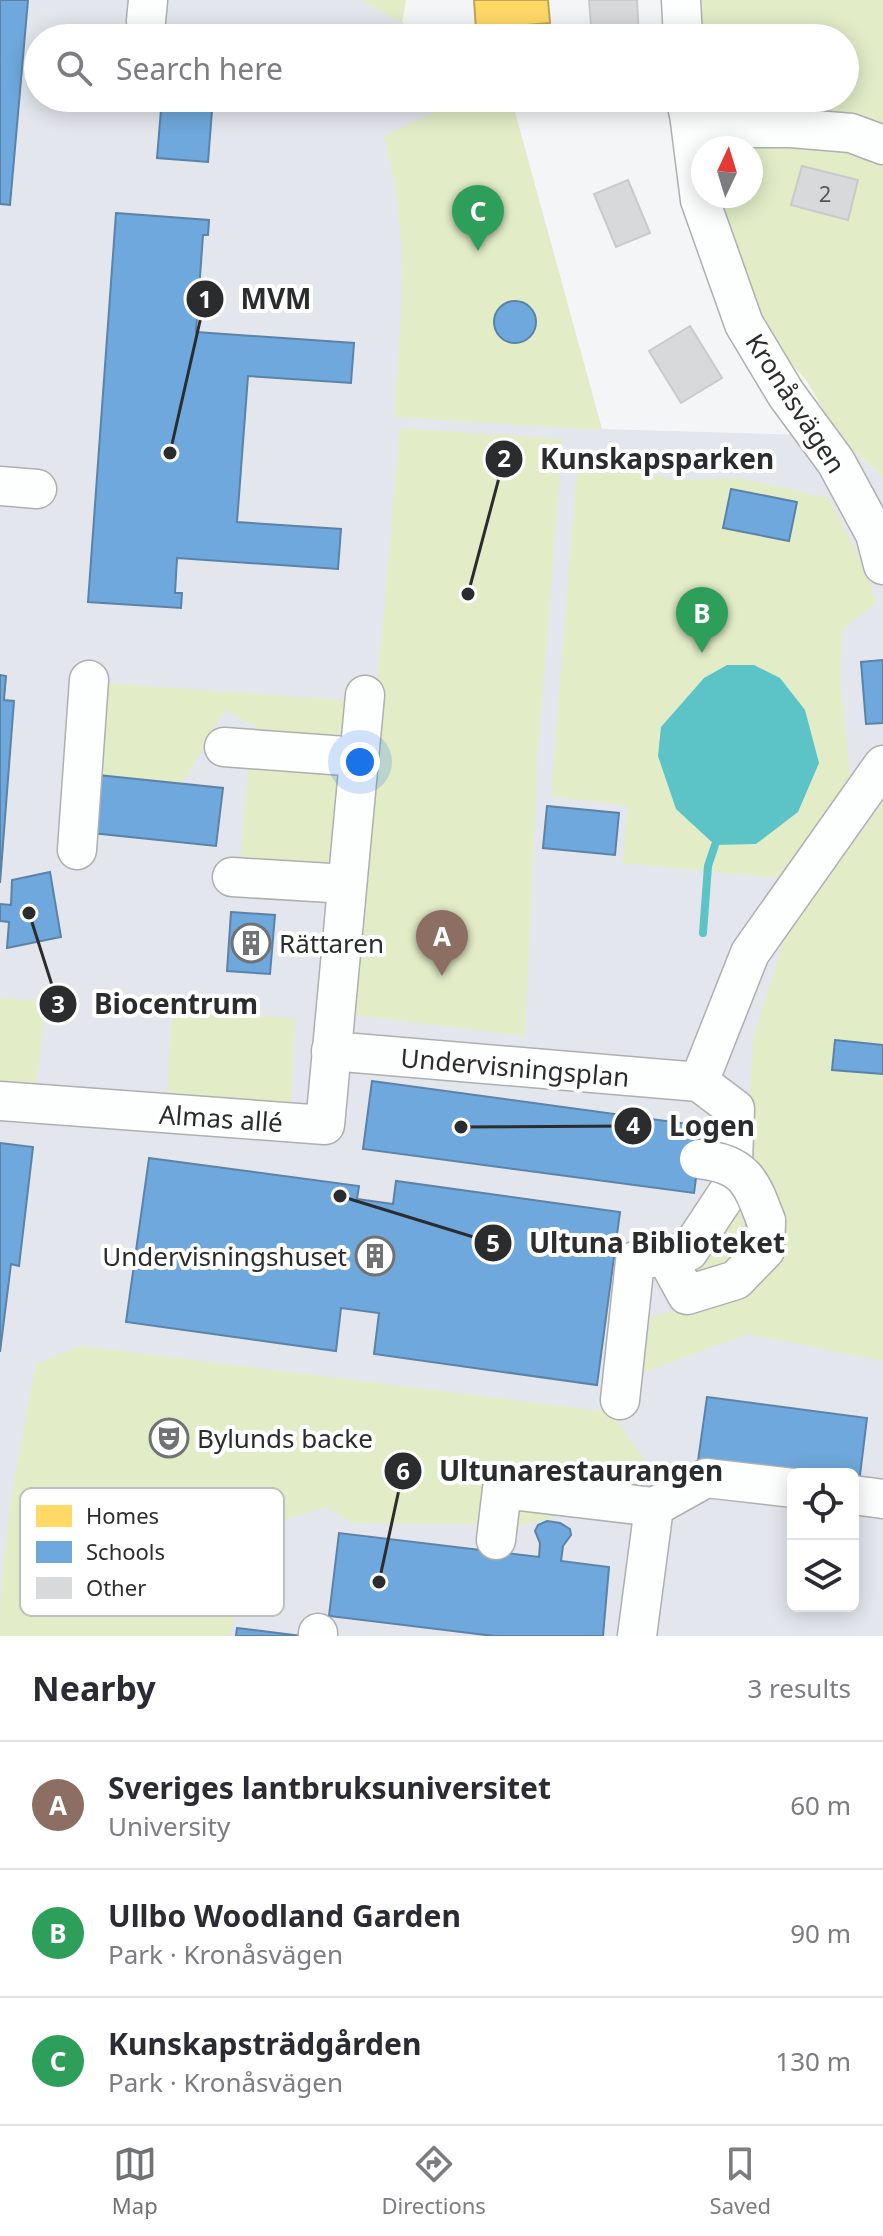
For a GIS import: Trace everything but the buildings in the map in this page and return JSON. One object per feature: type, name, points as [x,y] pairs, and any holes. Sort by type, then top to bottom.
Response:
[{"type":"street","points":[[681,0],[682,24]]},
{"type":"street","name":"Kronåsvägen","points":[[689,112],[700,200],[744,324],[786,394],[836,462],[875,534],[883,565]]},
{"type":"street","points":[[695,112],[711,128],[791,128],[851,133],[883,145]]},
{"type":"street","points":[[77,850],[89,680]]},
{"type":"street","name":"Almas allé","points":[[0,1101],[325,1125],[365,695]]},
{"type":"street","points":[[224,747],[359,757]]},
{"type":"street","points":[[620,1400],[635,1261],[689,1251],[732,1186],[735,1109],[699,1082],[750,953],[883,765]]},
{"type":"street","points":[[232,877],[347,884]]},
{"type":"street","name":"Undervisningsplan","points":[[331,1051],[699,1082]]},
{"type":"street","points":[[665,1255],[687,1295],[736,1280],[765,1250],[766,1221],[753,1185],[724,1161],[699,1159]]},
{"type":"street","points":[[496,1540],[502,1489],[654,1507],[706,1478],[787,1487]]},
{"type":"street","points":[[859,1496],[883,1499]]},
{"type":"street","points":[[637,1636],[654,1507]]},
{"type":"shaded area","points":[[0,0],[360,0],[405,24],[24,24],[24,112],[515,112],[602,429],[838,436],[883,477],[883,1636],[0,1636]]},
{"type":"green space","points":[[360,0],[406,0],[402,23]]},
{"type":"green space","points":[[698,0],[883,0],[883,477],[838,436],[807,381],[753,320],[719,208],[763,208],[763,136],[702,136],[701,112],[859,112],[859,24],[700,24]]},
{"type":"green space","points":[[434,112],[515,112],[602,430],[394,417],[401,310],[401,242],[398,207],[384,136]]},
{"type":"green space","points":[[400,428],[563,439],[538,748],[525,1036],[348,1014]]},
{"type":"green space","points":[[578,454],[673,480],[739,478],[829,498],[863,565],[877,603],[843,628],[840,678],[851,782],[780,878],[622,863],[628,806],[551,796]]},
{"type":"green space","points":[[105,683],[357,701],[353,748],[260,741],[255,726],[225,710],[182,784],[98,775]]},
{"type":"green space","points":[[249,757],[352,767],[345,870],[240,862]]},
{"type":"green space","points":[[883,803],[883,1361],[748,1334],[636,1375],[652,1316],[702,1303],[694,1262],[745,1182],[753,1038],[785,936]]},
{"type":"green space","points":[[0,998],[47,1001],[33,1103],[0,1101]]},
{"type":"green space","points":[[172,1010],[295,1018],[291,1109],[167,1100]]},
{"type":"green space","points":[[81,1346],[610,1412],[657,1477],[594,1509],[519,1525],[352,1523],[327,1507],[284,1520],[284,1488],[20,1488],[20,1616],[234,1616],[229,1636],[0,1636],[7,1533],[36,1364]]},
{"type":"water","points":[[727,665],[754,665],[780,678],[805,710],[819,763],[798,812],[756,844],[715,845],[676,809],[658,756],[661,727],[704,678]]},
{"type":"waterway","points":[[703,933],[708,866],[715,845]]},
{"type":"place","name":"Kunskapsträdgården","points":[[478,251]]},
{"type":"place","name":"MVM","points":[[170,453]]},
{"type":"place","name":"Kunskapsparken","points":[[468,594]]},
{"type":"place","name":"Ullbo Woodland Garden","points":[[702,653]]},
{"type":"place","name":"Biocentrum","points":[[29,913]]},
{"type":"place","name":"Rättaren","points":[[251,943]]},
{"type":"place","name":"Sveriges lantbruksuniversitet","points":[[442,976]]},
{"type":"place","name":"Logen","points":[[461,1127]]},
{"type":"place","name":"Ultuna Biblioteket","points":[[340,1196]]},
{"type":"place","name":"Undervisningshuset","points":[[375,1256]]},
{"type":"place","name":"Bylunds backe","points":[[169,1438]]},
{"type":"place","name":"Ultunarestaurangen","points":[[379,1582]]}]
